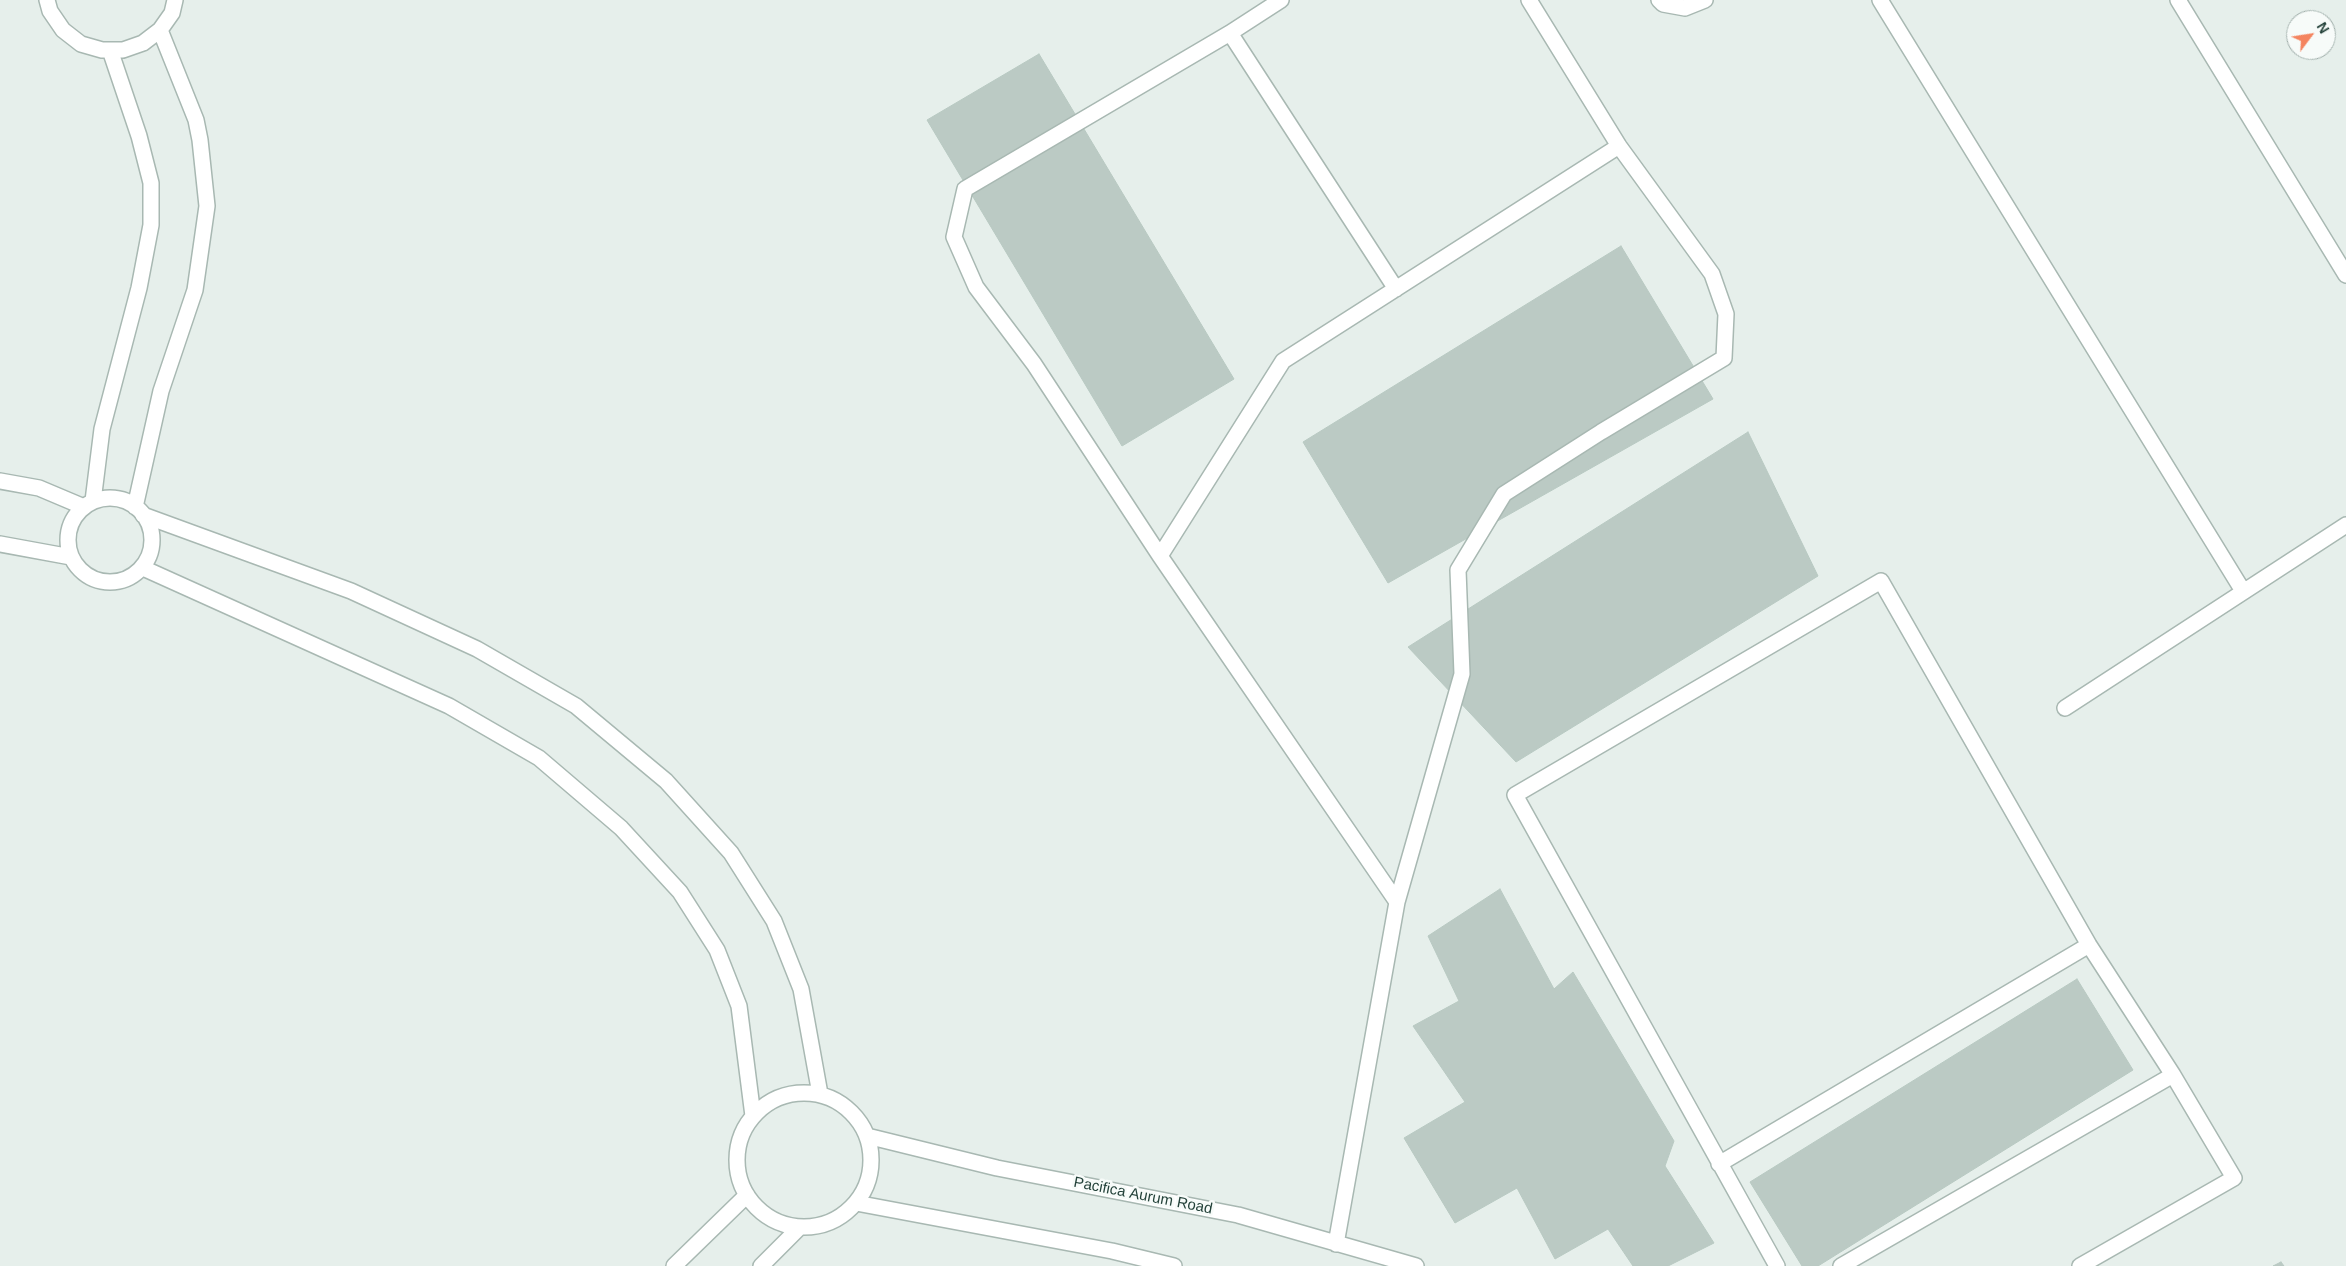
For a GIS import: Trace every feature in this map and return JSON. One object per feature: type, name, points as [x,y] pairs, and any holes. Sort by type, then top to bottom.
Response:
[{"type":"street","points":[[47,0],[50,11],[63,30],[81,44],[102,50],[123,50],[143,43],[160,30],[172,12],[175,0]]},
{"type":"street","points":[[1281,0],[1230,34],[965,189],[954,237],[976,288],[1034,364],[1160,556],[1397,902]]},
{"type":"street","points":[[1336,1244],[1397,902],[1462,674],[1458,570],[1504,494],[1601,432],[1724,358],[1726,314],[1712,274],[1619,146],[1529,0]]},
{"type":"street","points":[[1659,0],[1663,4],[1685,8],[1704,0]]},
{"type":"street","points":[[1880,0],[2243,591]]},
{"type":"street","points":[[2178,0],[2346,275]]},
{"type":"street","points":[[160,30],[196,120],[200,140],[207,206],[195,290],[161,391],[139,511],[150,527],[152,542],[150,556],[143,568],[132,577],[118,582],[104,583],[90,578],[79,569],[71,557],[68,544],[69,530],[74,517],[89,504],[108,498],[123,500],[139,511],[351,591],[477,648],[576,706],[666,781],[731,852],[774,921],[801,989],[820,1094]]},
{"type":"street","points":[[1230,34],[1396,289]]},
{"type":"street","points":[[89,504],[102,429],[139,288],[151,225],[152,183],[140,136],[110,50]]},
{"type":"street","points":[[1160,556],[1283,361],[1619,146]]},
{"type":"street","points":[[0,481],[39,488],[89,504]]},
{"type":"street","points":[[2065,708],[2346,525]]},
{"type":"street","points":[[0,544],[71,557]]},
{"type":"street","points":[[143,568],[448,706],[539,758],[621,828],[680,892],[717,950],[739,1006],[752,1116]]},
{"type":"street","points":[[1777,1266],[1515,795],[1881,582],[2090,945],[2173,1075],[2234,1178],[2080,1266]]},
{"type":"street","points":[[1719,1164],[2090,945]]},
{"type":"street","points":[[1841,1266],[2173,1075]]},
{"type":"street","points":[[795,1093],[820,1094],[840,1103],[856,1117],[867,1136],[872,1160],[868,1183],[856,1203],[840,1217],[821,1225],[800,1227],[779,1222],[761,1211],[747,1195],[739,1176],[737,1155],[742,1134],[752,1116],[772,1101],[795,1093]]},
{"type":"street","name":"Pacifica Aurum Road","points":[[867,1136],[997,1168],[1238,1215],[1416,1266]]},
{"type":"street","points":[[674,1266],[747,1195]]},
{"type":"street","points":[[856,1203],[1112,1251],[1174,1266]]},
{"type":"street","points":[[761,1266],[800,1227]]},
{"type":"building","points":[[1039,54],[1234,379],[1122,446],[927,120]]},
{"type":"building","points":[[1621,246],[1713,399],[1388,583],[1303,442]]},
{"type":"building","points":[[1748,432],[1818,576],[1516,762],[1408,647]]},
{"type":"building","points":[[1500,889],[1554,989],[1573,972],[1674,1141],[1665,1166],[1714,1243],[1668,1266],[1633,1266],[1608,1229],[1555,1259],[1517,1188],[1455,1223],[1404,1138],[1465,1102],[1413,1026],[1459,1001],[1428,936]]},
{"type":"building","points":[[2077,979],[2133,1070],[1818,1266],[1802,1266],[1750,1182]]},
{"type":"building","points":[[2281,1262],[2284,1266],[2273,1266]]}]
